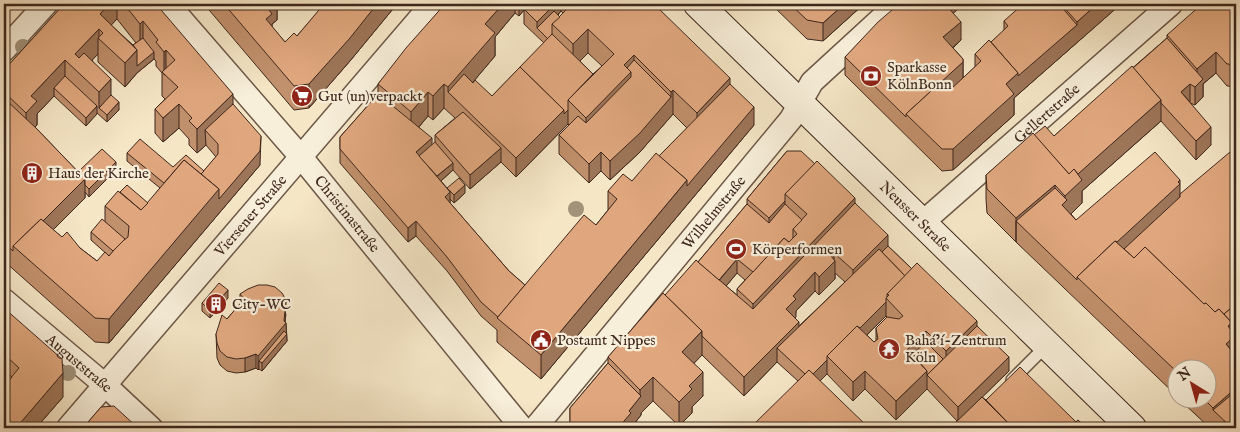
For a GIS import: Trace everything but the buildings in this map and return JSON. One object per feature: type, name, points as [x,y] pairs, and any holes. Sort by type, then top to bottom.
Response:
[{"type":"main road","name":"Neusser Straße","points":[[698,4],[1132,428]]},
{"type":"street","points":[[4,50],[46,4]]},
{"type":"street","name":"Christinastraße","points":[[168,4],[301,157],[522,428]]},
{"type":"street","name":"Viersener Straße","points":[[68,428],[432,4]]},
{"type":"street","name":"Wilhelmstraße","points":[[535,428],[791,119],[812,82],[897,4]]},
{"type":"street","name":"Gellertstraße","points":[[922,223],[1171,4]]},
{"type":"street","name":"Auguststraße","points":[[4,300],[105,385],[151,428]]},
{"type":"lane","points":[[1005,387],[1046,346]]},
{"type":"place","name":"Sparkasse KölnBonn","points":[[871,76]]},
{"type":"place","name":"Gut (un)verpackt","points":[[302,96]]},
{"type":"place","name":"Haus der Kirche","points":[[32,173]]},
{"type":"place","name":"Körperformen","points":[[736,249]]},
{"type":"place","name":"City-WC","points":[[216,304]]},
{"type":"place","name":"Postamt Nippes","points":[[541,340]]},
{"type":"place","name":"Bahá’í-Zentrum Köln","points":[[889,349]]}]
